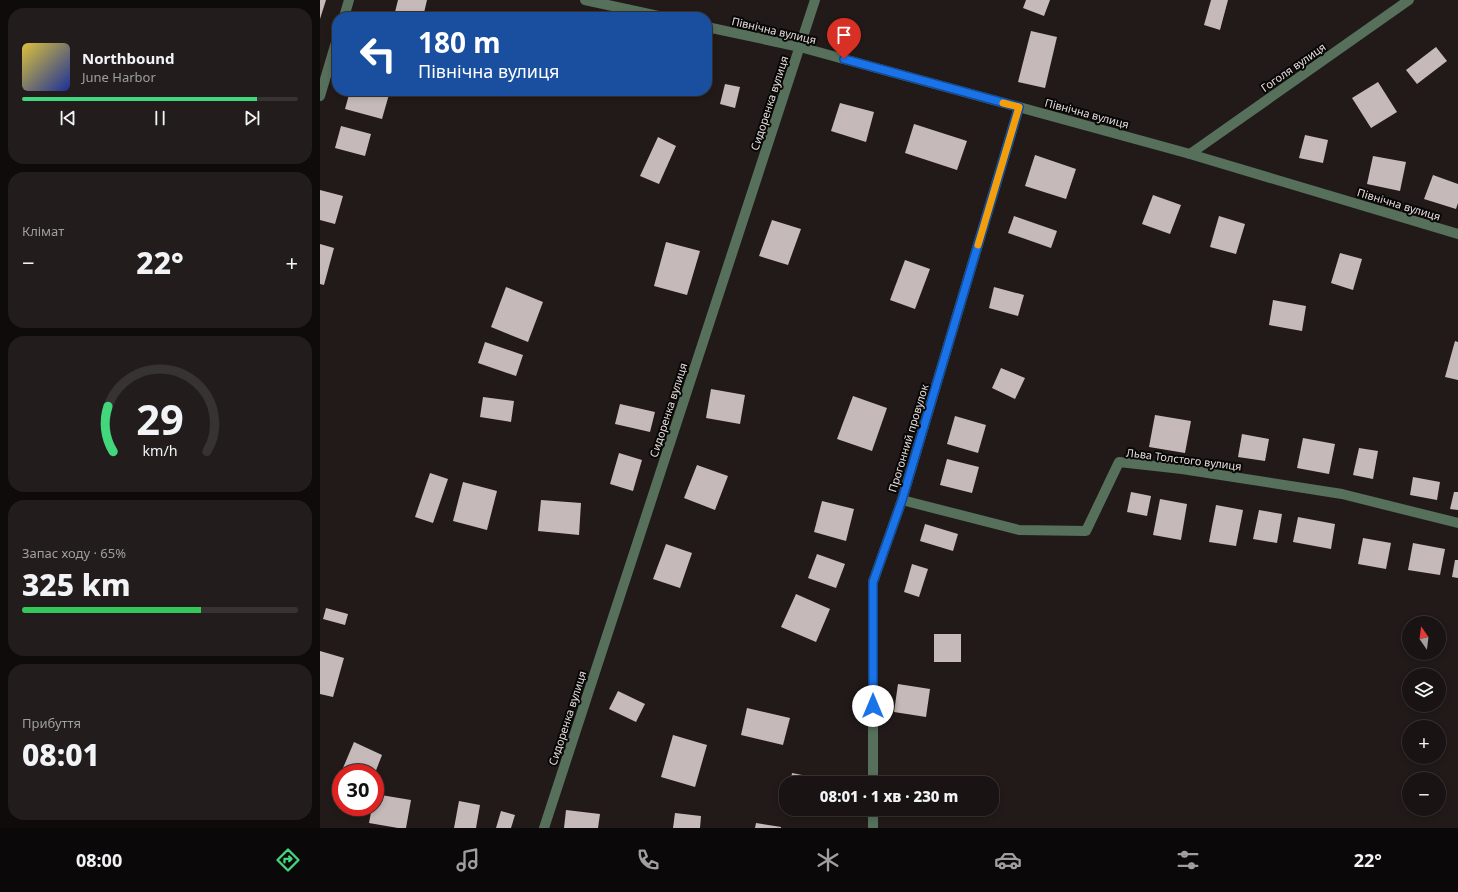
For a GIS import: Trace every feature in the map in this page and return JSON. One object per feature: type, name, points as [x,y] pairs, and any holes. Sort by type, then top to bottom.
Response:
[{"type":"street","points":[[345,12],[349,0]]},
{"type":"street","points":[[585,0],[640,12]]},
{"type":"street","name":"Сидоренка вулиця","points":[[544,828],[815,0]]},
{"type":"street","name":"Гоголя вулиця","points":[[1190,154],[1409,0]]},
{"type":"street","name":"Північна вулиця","points":[[712,28],[800,47],[1190,154],[1458,234]]},
{"type":"street","points":[[320,96],[332,56]]},
{"type":"street","name":"Прогонний провулок","points":[[873,776],[873,582],[902,500],[1019,107]]},
{"type":"street","name":"Льва Толстого вулиця","points":[[902,500],[1020,530],[1086,531],[1119,462],[1182,469],[1342,494],[1458,523]]},
{"type":"street","points":[[873,816],[873,828]]},
{"type":"building","points":[[320,0],[326,0],[320,19]]},
{"type":"building","points":[[398,0],[427,0],[424,12],[395,12]]},
{"type":"building","points":[[1026,0],[1050,0],[1044,16],[1023,8]]},
{"type":"building","points":[[1211,0],[1228,0],[1220,30],[1204,25]]},
{"type":"building","points":[[1031,31],[1057,37],[1045,88],[1018,82]]},
{"type":"building","points":[[1436,47],[1447,61],[1417,84],[1406,70]]},
{"type":"building","points":[[1378,82],[1397,112],[1371,128],[1352,98]]},
{"type":"building","points":[[725,84],[740,87],[735,108],[720,104]]},
{"type":"building","points":[[349,96],[389,96],[382,119],[345,109]]},
{"type":"building","points":[[840,103],[874,112],[866,142],[831,131]]},
{"type":"building","points":[[914,124],[967,141],[957,170],[905,153]]},
{"type":"building","points":[[341,126],[371,134],[365,156],[335,148]]},
{"type":"building","points":[[1305,135],[1328,140],[1323,163],[1299,158]]},
{"type":"building","points":[[658,137],[676,146],[659,184],[640,176]]},
{"type":"building","points":[[1035,155],[1076,169],[1066,199],[1025,186]]},
{"type":"building","points":[[1373,156],[1406,162],[1400,191],[1367,184]]},
{"type":"building","points":[[1433,175],[1458,184],[1458,203],[1456,209],[1424,199]]},
{"type":"building","points":[[320,190],[343,196],[335,224],[320,220]]},
{"type":"building","points":[[1153,195],[1181,205],[1170,234],[1142,224]]},
{"type":"building","points":[[1014,216],[1057,231],[1051,248],[1008,233]]},
{"type":"building","points":[[1219,216],[1245,224],[1236,254],[1210,247]]},
{"type":"building","points":[[772,220],[801,229],[788,265],[759,256]]},
{"type":"building","points":[[666,242],[700,251],[687,295],[654,286]]},
{"type":"building","points":[[320,244],[334,248],[324,285],[320,284]]},
{"type":"building","points":[[1340,253],[1362,259],[1353,290],[1331,283]]},
{"type":"building","points":[[905,260],[930,269],[915,309],[890,300]]},
{"type":"building","points":[[506,287],[543,302],[528,342],[491,327]]},
{"type":"building","points":[[994,287],[1024,295],[1018,316],[989,308]]},
{"type":"building","points":[[1273,300],[1306,306],[1302,331],[1269,325]]},
{"type":"building","points":[[1455,341],[1458,342],[1458,380],[1445,377]]},
{"type":"building","points":[[485,342],[523,355],[516,376],[478,363]]},
{"type":"building","points":[[1001,368],[1025,378],[1015,399],[992,388]]},
{"type":"building","points":[[711,389],[745,395],[740,424],[706,418]]},
{"type":"building","points":[[853,396],[887,408],[872,451],[837,439]]},
{"type":"building","points":[[483,397],[514,401],[511,422],[480,417]]},
{"type":"building","points":[[620,404],[655,412],[650,432],[615,424]]},
{"type":"building","points":[[1155,415],[1191,421],[1185,453],[1149,447]]},
{"type":"building","points":[[955,416],[986,425],[978,453],[947,444]]},
{"type":"building","points":[[1242,434],[1269,439],[1265,461],[1238,457]]},
{"type":"building","points":[[1303,438],[1335,444],[1329,474],[1297,468]]},
{"type":"building","points":[[1359,448],[1378,451],[1373,479],[1353,475]]},
{"type":"building","points":[[619,453],[642,460],[633,491],[610,484]]},
{"type":"building","points":[[947,459],[979,467],[972,493],[940,485]]},
{"type":"building","points":[[697,465],[728,476],[715,510],[684,498]]},
{"type":"building","points":[[430,473],[448,479],[433,523],[415,517]]},
{"type":"building","points":[[1413,477],[1440,482],[1437,500],[1410,495]]},
{"type":"building","points":[[463,482],[497,491],[487,530],[453,521]]},
{"type":"building","points":[[1131,492],[1151,496],[1147,516],[1127,512]]},
{"type":"building","points":[[1454,492],[1458,492],[1458,510],[1450,509]]},
{"type":"building","points":[[1160,499],[1187,504],[1181,540],[1153,535]]},
{"type":"building","points":[[541,500],[581,503],[579,535],[538,531]]},
{"type":"building","points":[[822,501],[854,509],[846,541],[814,532]]},
{"type":"building","points":[[1216,505],[1243,510],[1236,546],[1209,542]]},
{"type":"building","points":[[1259,510],[1282,514],[1277,543],[1253,539]]},
{"type":"building","points":[[1298,517],[1335,524],[1331,549],[1293,542]]},
{"type":"building","points":[[925,524],[958,534],[953,551],[920,541]]},
{"type":"building","points":[[1363,538],[1391,543],[1386,569],[1358,564]]},
{"type":"building","points":[[1413,543],[1445,549],[1440,575],[1408,570]]},
{"type":"building","points":[[666,544],[692,553],[680,588],[653,579]]},
{"type":"building","points":[[817,554],[845,564],[836,588],[808,578]]},
{"type":"building","points":[[1455,560],[1458,560],[1458,578],[1452,577]]},
{"type":"building","points":[[912,564],[928,569],[919,597],[904,592]]},
{"type":"building","points":[[796,594],[830,609],[816,642],[781,627]]},
{"type":"building","points":[[326,608],[348,614],[345,625],[323,619]]},
{"type":"building","points":[[934,634],[961,634],[961,662],[934,662]]},
{"type":"building","points":[[320,651],[344,658],[333,697],[320,694]]},
{"type":"building","points":[[898,684],[930,689],[926,717],[894,712]]},
{"type":"building","points":[[618,691],[645,704],[636,722],[609,709]]},
{"type":"building","points":[[747,708],[790,718],[783,745],[741,735]]},
{"type":"building","points":[[673,735],[707,745],[695,787],[661,777]]},
{"type":"building","points":[[354,742],[382,755],[378,764],[345,764]]},
{"type":"building","points":[[792,773],[807,776],[791,776]]},
{"type":"building","points":[[384,796],[411,800],[406,828],[369,823],[370,816],[384,816]]},
{"type":"building","points":[[459,801],[480,805],[476,828],[454,828]]},
{"type":"building","points":[[566,810],[600,814],[598,828],[564,828]]},
{"type":"building","points":[[501,811],[515,815],[511,828],[496,828]]},
{"type":"building","points":[[675,813],[701,816],[700,828],[673,828]]},
{"type":"building","points":[[756,823],[781,827],[781,828],[755,828]]},
{"type":"slow traffic","points":[[978,245],[1019,107],[1003,103]]},
{"type":"route","points":[[844,59],[1019,107],[902,500],[873,582],[873,706]]}]
